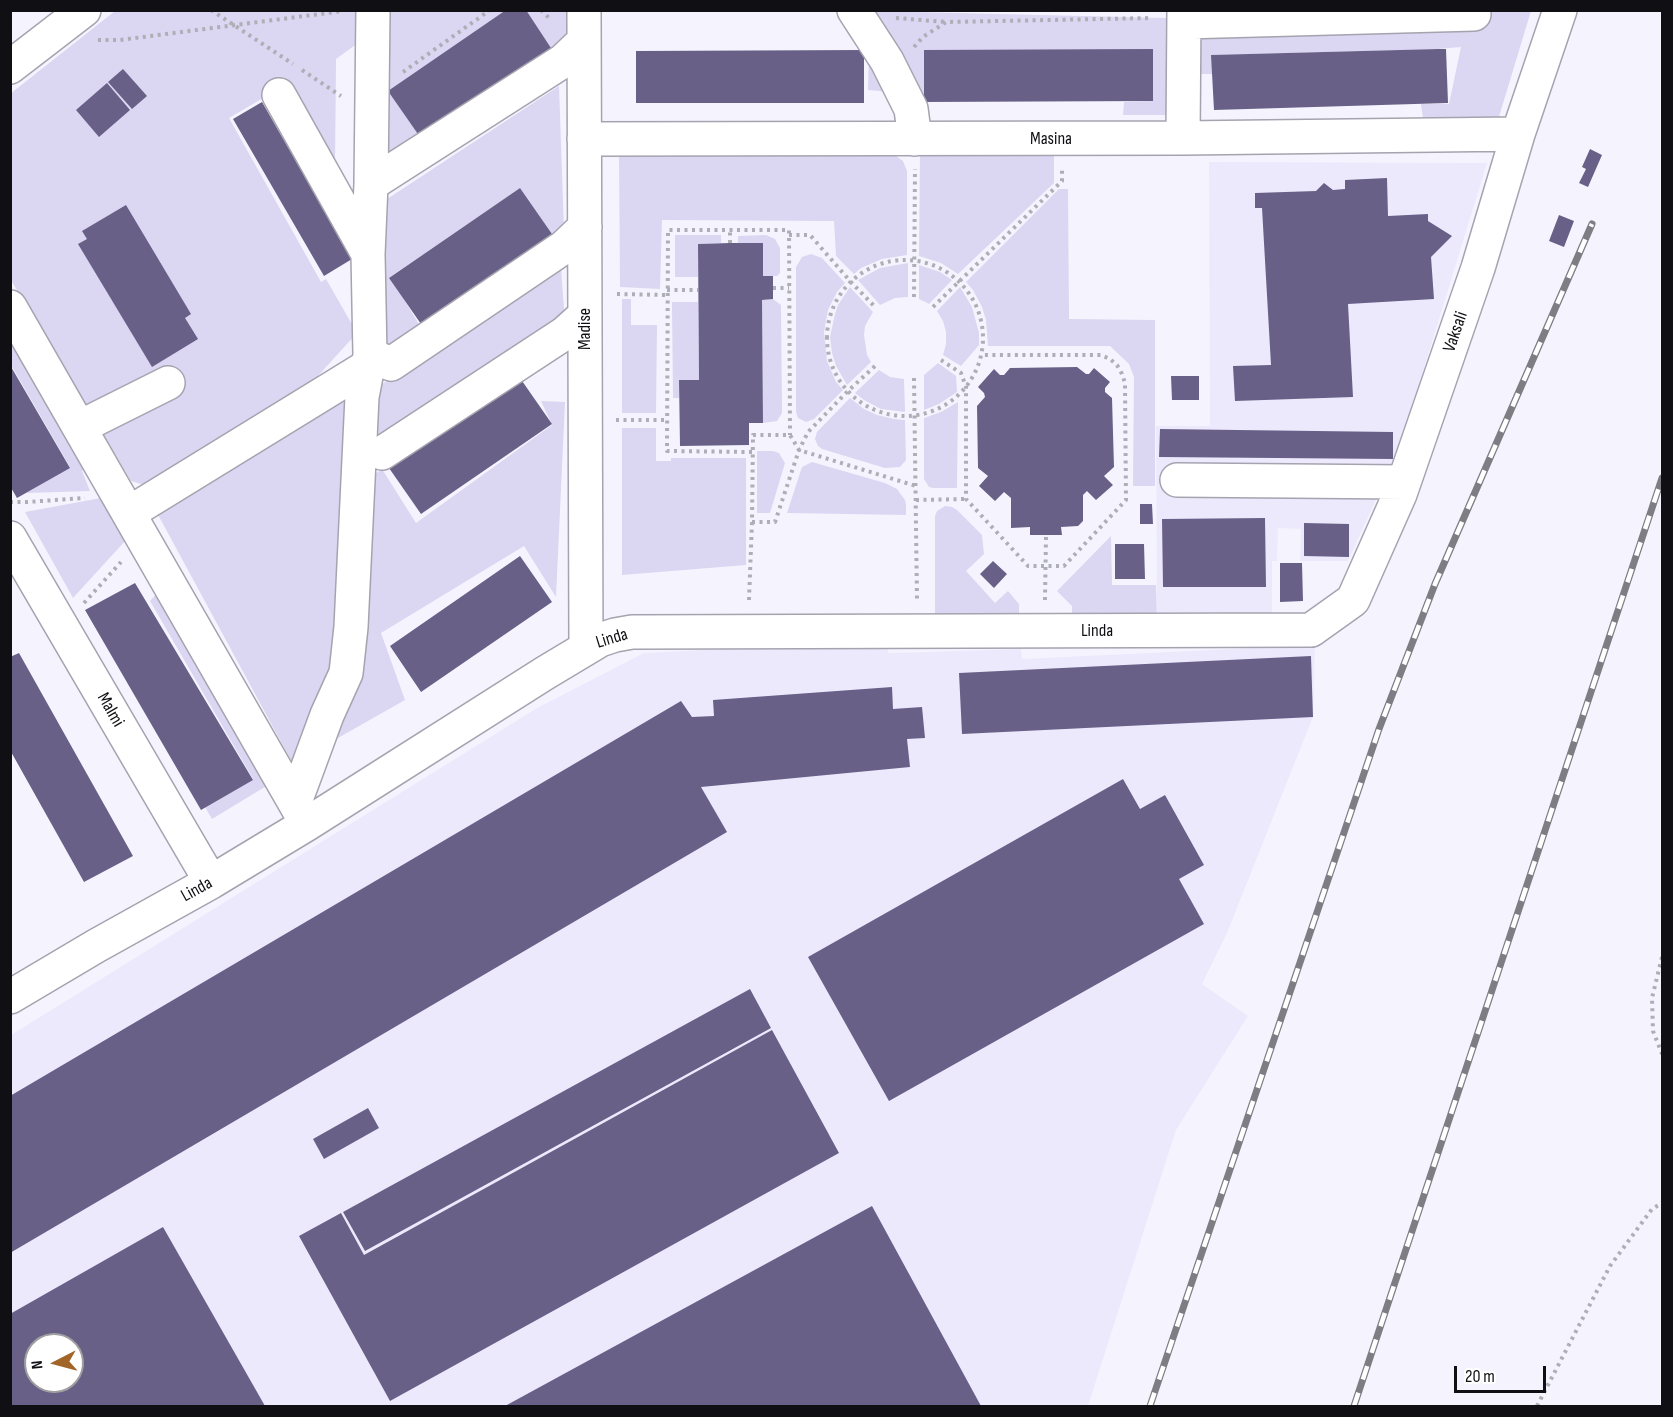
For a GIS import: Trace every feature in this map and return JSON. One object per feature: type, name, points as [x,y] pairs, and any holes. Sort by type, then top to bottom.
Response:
[{"type":"street","points":[[10,67],[84,10]]},
{"type":"street","points":[[301,813],[327,715],[346,673],[351,627],[362,397],[369,360],[368,254],[373,10]]},
{"type":"street","points":[[854,10],[892,72],[911,109],[915,139]]},
{"type":"street","name":"Vaksali","points":[[1311,630],[1353,600],[1404,482],[1478,268],[1518,134],[1560,10]]},
{"type":"street","points":[[1183,138],[1184,17],[1474,14]]},
{"type":"street","points":[[371,184],[563,62],[584,26]]},
{"type":"street","name":"Madise","points":[[584,26],[586,648]]},
{"type":"street","points":[[279,95],[368,254]]},
{"type":"street","name":"Masina","points":[[584,139],[1064,139],[1518,134]]},
{"type":"street","points":[[130,515],[369,360],[391,364],[564,247],[585,227]]},
{"type":"street","points":[[10,307],[301,813]]},
{"type":"street","points":[[382,453],[565,333],[585,315]]},
{"type":"street","points":[[80,427],[168,383]]},
{"type":"street","points":[[1177,480],[1404,482]]},
{"type":"street","name":"Malmi","points":[[10,538],[211,882]]},
{"type":"street","name":"Linda","points":[[10,997],[211,882],[301,813],[608,637],[632,632],[1311,630]]},
{"type":"path","points":[[43,43],[120,40],[351,10]]},
{"type":"path","points":[[892,17],[946,22],[1184,17]]},
{"type":"path","points":[[892,72],[923,37],[946,22]]},
{"type":"path","points":[[914,297],[915,139]]},
{"type":"path","points":[[933,307],[1062,181],[1064,139]]},
{"type":"path","points":[[752,452],[666,451],[668,230],[789,230],[790,435],[799,450],[916,486]]},
{"type":"path","points":[[730,230],[730,243]]},
{"type":"path","points":[[789,235],[810,235],[876,308]]},
{"type":"path","points":[[914,260],[939,267],[960,281],[972,297],[980,315],[984,335],[981,355],[973,377],[952,401],[935,410],[915,416],[894,415],[864,404],[848,391],[832,365],[827,336],[833,306],[850,281],[880,263],[914,260]]},
{"type":"path","points":[[773,288],[789,288]]},
{"type":"path","points":[[608,293],[698,290]]},
{"type":"path","points":[[940,360],[961,373],[966,387],[966,499],[1028,566],[1064,566],[1126,500],[1125,383],[1122,374],[1117,365],[1101,355],[981,355]]},
{"type":"path","points":[[752,522],[775,522],[799,450],[808,432],[875,366]]},
{"type":"path","points":[[914,378],[917,631]]},
{"type":"path","points":[[609,420],[666,420]]},
{"type":"path","points":[[747,632],[753,435],[790,435]]},
{"type":"path","points":[[916,500],[966,499]]},
{"type":"path","points":[[10,502],[27,502],[130,515],[78,609],[63,629]]},
{"type":"path","points":[[1045,631],[1046,535]]},
{"type":"path","points":[[1662,957],[1652,998],[1653,1031],[1662,1054]]},
{"type":"path","points":[[1537,1407],[1610,1266],[1652,1209],[1662,1203]]},
{"type":"shaded area","points":[[385,10],[512,11],[420,137],[382,154]]},
{"type":"shaded area","points":[[115,11],[358,11],[358,43],[336,59],[335,167],[287,84],[229,118],[321,282],[326,279],[357,333],[286,411],[154,488],[131,481],[11,280],[10,94]]},
{"type":"shaded area","points":[[526,11],[572,11],[572,20],[559,57],[517,71],[551,48]]},
{"type":"shaded area","points":[[870,11],[1169,18],[1167,115],[1123,115],[1124,102],[1153,101],[1153,50],[925,95],[868,90]]},
{"type":"shaded area","points":[[1195,11],[1531,11],[1498,120],[1423,118],[1421,104],[1449,104],[1461,47],[1212,55],[1212,74],[1194,74]]},
{"type":"shaded area","points":[[559,86],[564,230],[531,253],[552,234],[520,188],[390,277],[425,334],[394,354],[382,344],[378,205]]},
{"type":"shaded area","points":[[920,153],[1054,153],[1054,183],[958,274],[941,263],[919,256]]},
{"type":"shaded area","points":[[893,154],[903,161],[907,171],[907,255],[882,259],[861,268],[854,274],[836,256],[834,221],[662,220],[660,289],[620,287],[619,155]]},
{"type":"shaded area","points":[[1209,162],[1487,163],[1405,430],[1394,460],[1348,561],[1300,561],[1301,529],[1278,528],[1277,561],[1272,561],[1272,619],[1157,622],[1156,426],[1210,426]]},
{"type":"shaded area","points":[[1059,189],[1068,189],[1069,319],[1155,320],[1155,486],[1133,486],[1134,377],[1129,364],[1110,346],[988,346],[986,320],[982,307],[966,282]]},
{"type":"shaded area","points":[[675,235],[721,235],[721,243],[698,244],[698,277],[675,277]]},
{"type":"shaded area","points":[[766,235],[775,239],[780,248],[780,273],[777,276],[763,276],[738,243],[738,236]]},
{"type":"shaded area","points":[[811,254],[822,258],[845,283],[837,292],[828,310],[824,332],[827,361],[836,382],[843,390],[814,419],[806,422],[798,418],[796,412],[796,267],[802,257]]},
{"type":"shaded area","points":[[908,263],[908,297],[895,298],[880,305],[858,280],[880,268]]},
{"type":"shaded area","points":[[919,265],[940,272],[952,280],[929,304],[919,299]]},
{"type":"shaded area","points":[[561,268],[565,322],[363,449],[362,397]]},
{"type":"shaded area","points":[[850,287],[873,312],[865,326],[864,335],[867,355],[871,362],[847,385],[836,366],[830,337],[838,305]]},
{"type":"shaded area","points":[[960,287],[972,307],[979,333],[979,345],[961,366],[943,355],[946,332],[937,311]]},
{"type":"shaded area","points":[[622,299],[631,299],[631,325],[657,325],[656,413],[622,413]]},
{"type":"shaded area","points":[[773,299],[781,305],[782,413],[777,421],[763,423],[762,300]]},
{"type":"shaded area","points":[[672,302],[698,302],[699,380],[680,380],[679,398],[673,398]]},
{"type":"shaded area","points":[[10,329],[90,467],[82,471],[90,491],[26,493],[70,467],[11,365]]},
{"type":"shaded area","points":[[938,363],[956,376],[957,392],[939,404],[924,410],[924,375]]},
{"type":"shaded area","points":[[879,370],[890,377],[904,379],[905,412],[881,409],[855,393]]},
{"type":"shaded area","points":[[347,391],[338,667],[293,764],[156,511]]},
{"type":"shaded area","points":[[850,398],[864,409],[877,415],[905,420],[906,460],[900,467],[885,468],[818,446],[815,439],[817,432]]},
{"type":"shaded area","points":[[541,401],[565,402],[556,597],[524,546],[381,633],[405,700],[322,747],[358,486],[382,469],[416,523],[552,425]]},
{"type":"shaded area","points":[[958,402],[957,488],[929,487],[924,479],[924,418],[941,412]]},
{"type":"shaded area","points":[[622,428],[656,428],[656,461],[671,461],[671,458],[746,458],[746,565],[622,575]]},
{"type":"shaded area","points":[[757,451],[779,453],[785,463],[770,513],[757,513]]},
{"type":"shaded area","points":[[812,462],[885,483],[897,489],[905,500],[906,515],[787,513],[802,467]]},
{"type":"shaded area","points":[[101,498],[126,540],[73,598],[25,512]]},
{"type":"shaded area","points":[[945,506],[957,510],[982,535],[984,554],[966,571],[995,603],[1008,591],[1019,604],[1019,622],[935,622],[935,516],[937,511]]},
{"type":"shaded area","points":[[1111,536],[1112,585],[1156,585],[1157,622],[1072,622],[1072,606],[1057,591]]},
{"type":"shaded area","points":[[161,589],[273,782],[212,819],[205,807],[253,779],[150,601]]},
{"type":"shaded area","points":[[887,641],[888,653],[1021,649],[1022,659],[1315,645],[1313,717],[1227,933],[1202,984],[1248,1016],[1176,1130],[1088,1406],[11,1406],[11,1035],[537,708],[644,653]]},
{"type":"building","points":[[506,10],[526,10],[551,48],[420,137],[388,91]]},
{"type":"building","points":[[1153,49],[1153,101],[924,102],[924,50]]},
{"type":"building","points":[[1446,49],[1448,103],[1214,110],[1211,55]]},
{"type":"building","points":[[864,50],[864,103],[636,103],[636,51]]},
{"type":"building","points":[[123,69],[147,96],[132,109],[108,82]]},
{"type":"building","points":[[107,83],[130,110],[99,137],[76,110]]},
{"type":"building","points":[[262,102],[352,259],[324,276],[233,119]]},
{"type":"building","points":[[1590,149],[1602,155],[1588,187],[1579,183],[1586,169],[1582,167]]},
{"type":"building","points":[[1387,178],[1388,216],[1428,214],[1428,221],[1452,236],[1431,257],[1434,299],[1348,304],[1353,397],[1235,401],[1233,366],[1271,365],[1262,208],[1255,208],[1255,193],[1316,191],[1324,183],[1333,190],[1345,189],[1345,180]]},
{"type":"building","points":[[520,188],[552,234],[421,324],[389,278]]},
{"type":"building","points":[[126,205],[191,314],[185,318],[198,339],[152,367],[78,244],[87,239],[82,231]]},
{"type":"building","points":[[1559,215],[1574,221],[1564,247],[1549,241]]},
{"type":"building","points":[[763,243],[763,276],[773,276],[773,299],[762,300],[763,423],[749,423],[749,445],[680,446],[679,380],[699,380],[698,244]]},
{"type":"building","points":[[10,365],[70,468],[17,498],[10,486]]},
{"type":"building","points":[[1077,367],[1086,374],[1094,368],[1110,382],[1105,392],[1112,398],[1114,467],[1104,476],[1113,485],[1096,500],[1087,491],[1083,495],[1083,521],[1078,526],[1061,527],[1062,535],[1030,535],[1030,527],[1011,528],[1011,498],[1004,492],[995,501],[979,486],[988,476],[978,468],[977,406],[985,397],[978,387],[994,369],[1000,375],[1004,375],[1010,368]]},
{"type":"building","points":[[1171,376],[1199,376],[1199,400],[1172,400]]},
{"type":"building","points":[[520,378],[552,424],[421,514],[389,468]]},
{"type":"building","points":[[1160,429],[1393,432],[1393,459],[1159,457]]},
{"type":"building","points":[[1140,504],[1152,504],[1153,524],[1140,524]]},
{"type":"building","points":[[1265,518],[1266,587],[1163,587],[1162,519]]},
{"type":"building","points":[[1304,523],[1349,524],[1349,557],[1304,556]]},
{"type":"building","points":[[1115,544],[1144,544],[1145,579],[1115,579]]},
{"type":"building","points":[[520,556],[552,602],[421,692],[390,646]]},
{"type":"building","points":[[993,561],[1007,574],[994,588],[980,574]]},
{"type":"building","points":[[1280,563],[1302,563],[1303,601],[1280,602]]},
{"type":"building","points":[[135,583],[253,780],[201,810],[85,610]]},
{"type":"building","points":[[19,653],[133,856],[84,882],[10,750],[10,657]]},
{"type":"building","points":[[1311,656],[1313,717],[962,734],[959,673]]},
{"type":"building","points":[[892,687],[893,709],[922,707],[925,738],[907,739],[910,767],[701,787],[727,832],[10,1253],[10,1096],[681,701],[692,717],[714,716],[713,700]]},
{"type":"building","points":[[1123,779],[1140,809],[1165,795],[1204,865],[1179,879],[1204,924],[889,1101],[808,957]]},
{"type":"building","points":[[750,989],[771,1028],[365,1251],[343,1212]]},
{"type":"building","points":[[772,1030],[839,1153],[390,1401],[299,1236],[341,1213],[364,1255]]},
{"type":"building","points":[[368,1108],[379,1128],[324,1159],[313,1139]]},
{"type":"building","points":[[872,1206],[981,1406],[505,1406]]},
{"type":"building","points":[[163,1227],[265,1406],[10,1406],[10,1314]]},
{"type":"railway","points":[[1150,1406],[1379,729],[1435,584],[1592,224]]},
{"type":"railway","points":[[1354,1406],[1662,478]]}]
